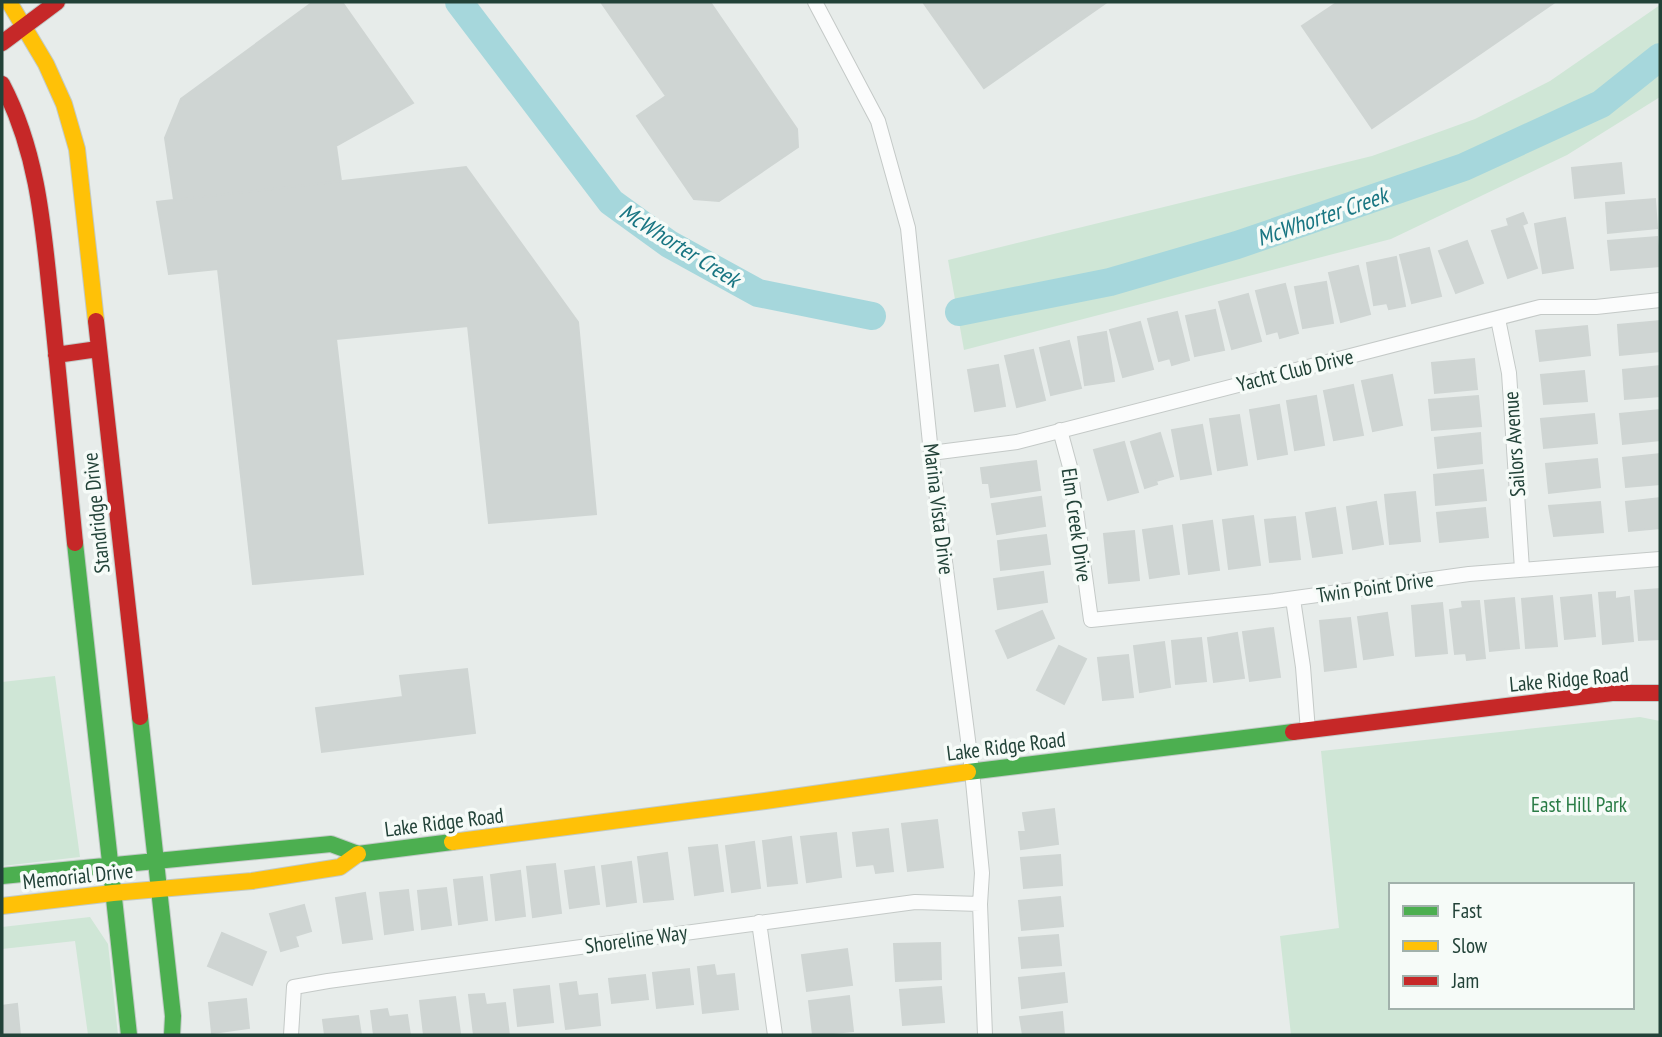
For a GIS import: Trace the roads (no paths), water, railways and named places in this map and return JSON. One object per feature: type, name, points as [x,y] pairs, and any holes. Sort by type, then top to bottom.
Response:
[{"type":"street","name":"Standridge Drive","points":[[9,2],[46,64],[64,104],[77,149],[173,1016],[172,1035]]},
{"type":"street","points":[[2,43],[57,2]]},
{"type":"street","name":"Marina Vista Drive","points":[[816,2],[878,121],[908,228],[931,453],[972,771],[982,873],[980,904],[985,1035]]},
{"type":"street","name":"Standridge Drive","points":[[2,84],[33,157],[40,204],[129,1035]]},
{"type":"street","name":"Yacht Club Drive","points":[[931,453],[1017,442],[1540,307],[1596,307],[1660,300]]},
{"type":"street","name":"Sailors Avenue","points":[[1498,319],[1509,373],[1522,569]]},
{"type":"street","points":[[56,355],[98,349]]},
{"type":"street","name":"Elm Creek Drive","points":[[1060,430],[1070,467],[1091,620]]},
{"type":"street","name":"Twin Point Drive","points":[[1091,620],[1293,599],[1469,574],[1660,559]]},
{"type":"street","points":[[1293,599],[1303,667],[1308,731]]},
{"type":"street","name":"Lake Ridge Road","points":[[156,861],[331,844],[358,854],[752,803],[972,771],[1612,693],[1660,692]]},
{"type":"street","name":"Lake Ridge Road","points":[[159,889],[252,881],[340,867],[358,854]]},
{"type":"street","name":"Memorial Drive","points":[[2,876],[156,861]]},
{"type":"street","name":"Memorial Drive","points":[[2,906],[159,889]]},
{"type":"street","name":"Shoreline Way","points":[[291,1035],[294,987],[915,902],[980,904]]},
{"type":"street","points":[[759,922],[775,1035]]},
{"type":"waterway","name":"McWhorter Creek","points":[[459,2],[611,202],[669,244],[758,293],[872,316]]},
{"type":"waterway","name":"McWhorter Creek","points":[[959,312],[1110,282],[1237,245],[1464,167],[1601,104],[1660,57]]},
{"type":"park label","name":"East Hill Park","points":[[1579,804]]}]
